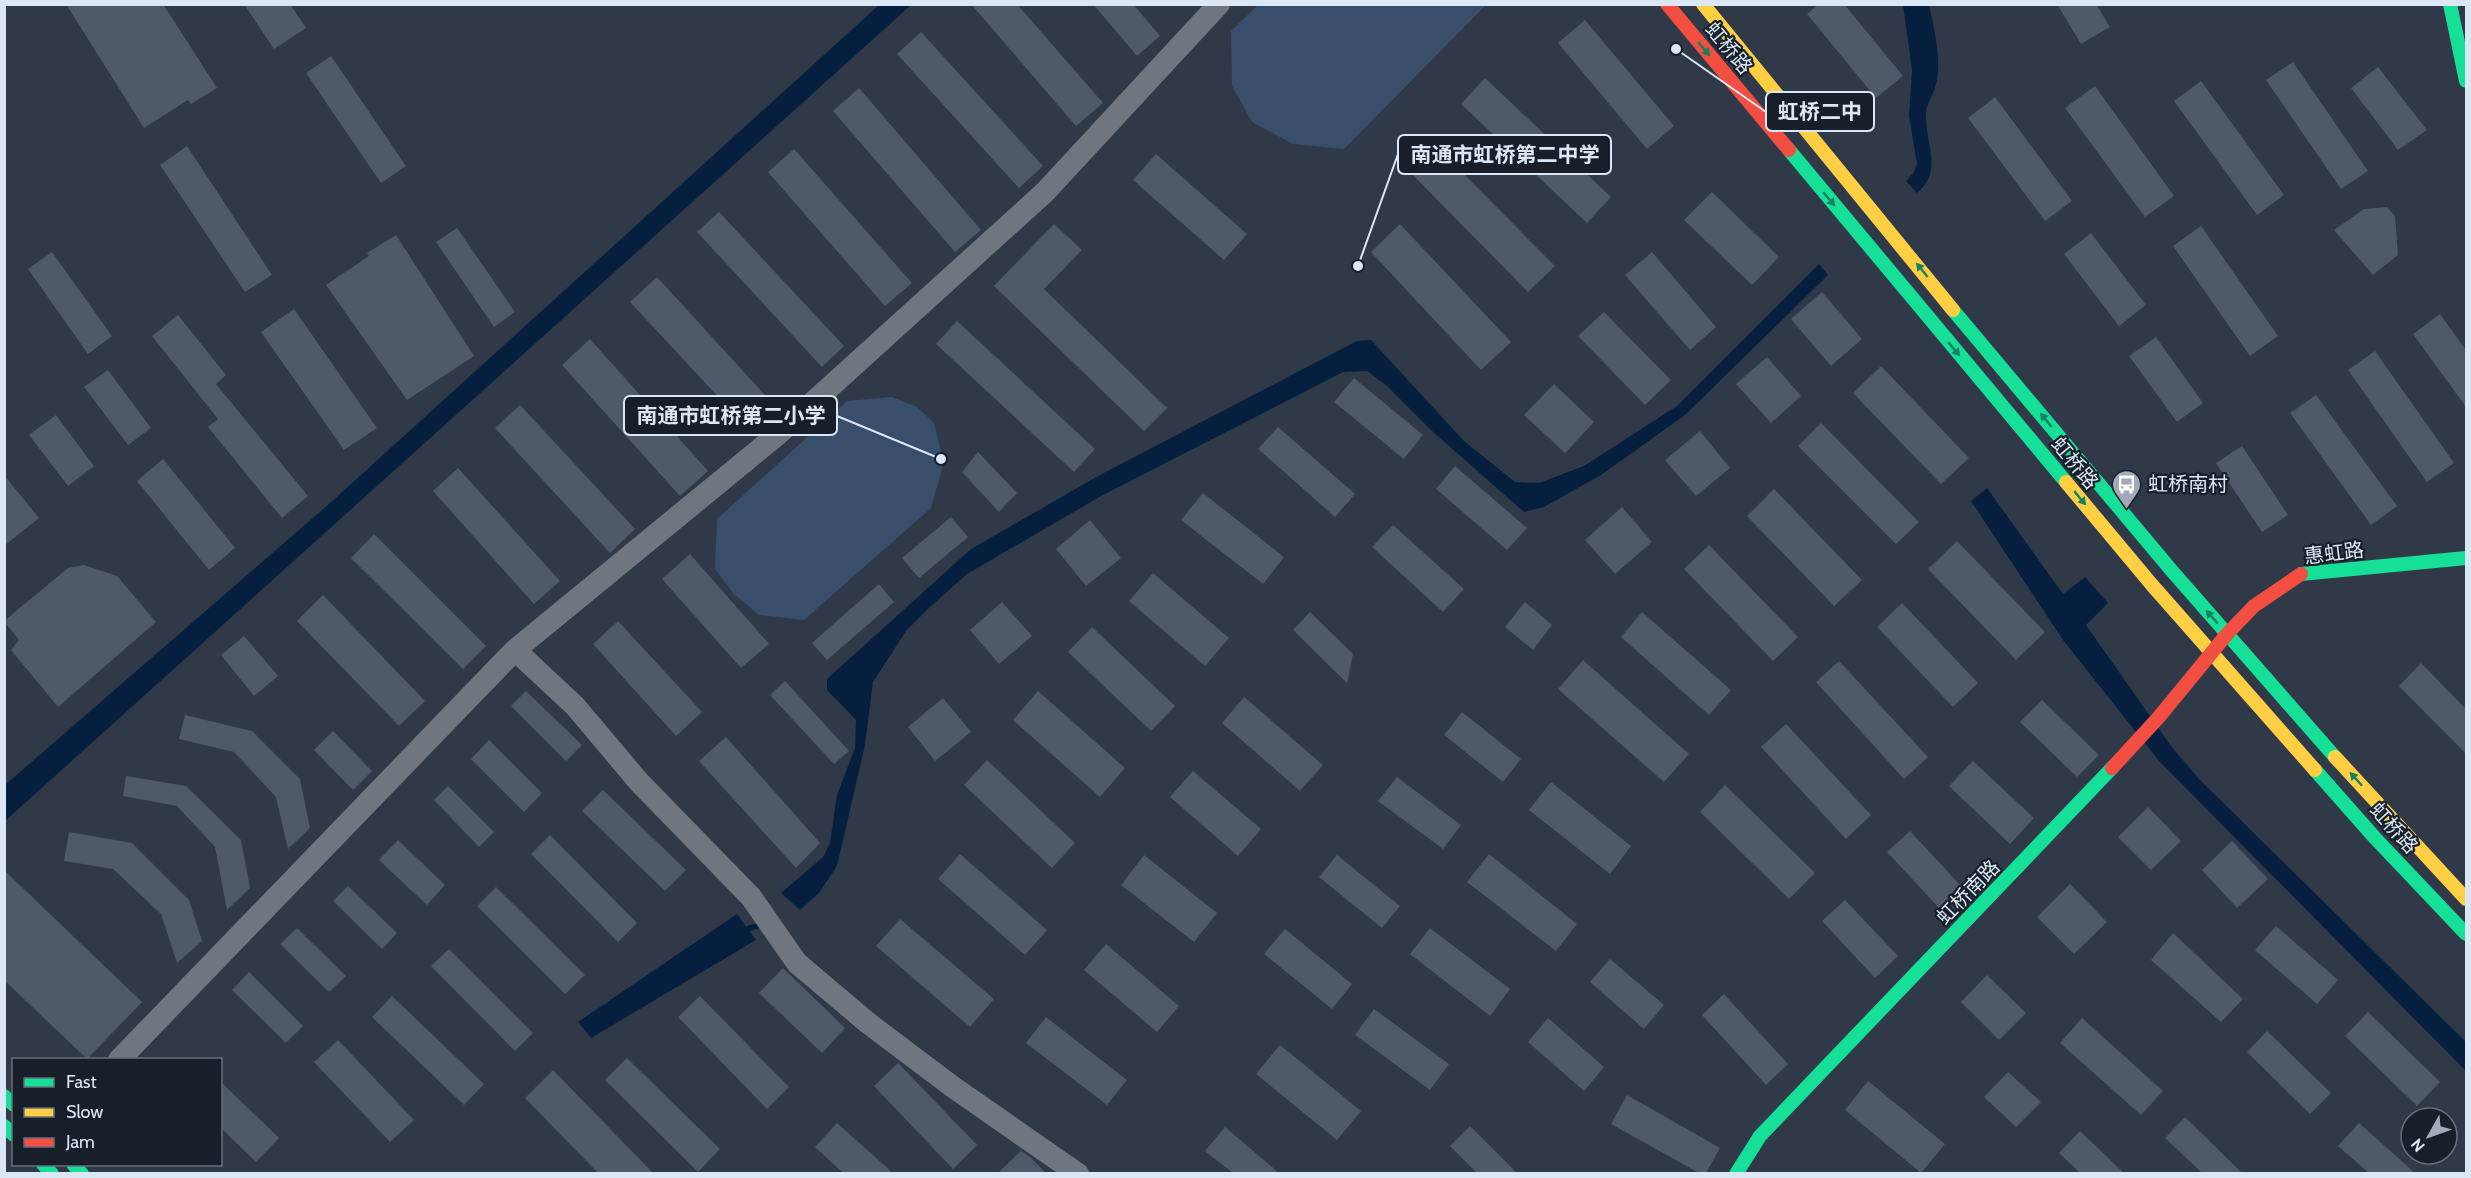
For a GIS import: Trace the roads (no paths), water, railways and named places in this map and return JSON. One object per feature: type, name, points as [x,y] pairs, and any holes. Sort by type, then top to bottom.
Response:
[{"type":"main road","name":"虹桥路","points":[[1667,4],[2152,585],[2375,838],[2466,934]]},
{"type":"main road","name":"虹桥路","points":[[1703,4],[2124,514],[2227,634],[2402,831],[2466,899]]},
{"type":"main road","points":[[2450,4],[2466,81]]},
{"type":"main road","name":"惠虹路","points":[[2227,634],[2254,606],[2301,574],[2466,558]]},
{"type":"main road","name":"虹桥南路","points":[[1736,1173],[1760,1136],[1987,901],[2159,717],[2227,634]]},
{"type":"street","points":[[119,1058],[515,650],[777,435],[1045,192],[1219,4]]},
{"type":"street","points":[[515,650],[575,706],[639,782],[751,897],[797,963],[915,1059],[1078,1173]]},
{"type":"waterway","points":[[741,931],[757,926]]},
{"type":"place","name":"虹桥二中","points":[[1676,49]]},
{"type":"place","name":"南通市虹桥第二中学","points":[[1358,266]]},
{"type":"place","name":"南通市虹桥第二小学","points":[[941,459]]},
{"type":"place","name":"虹桥南村","points":[[2127,510]]}]
